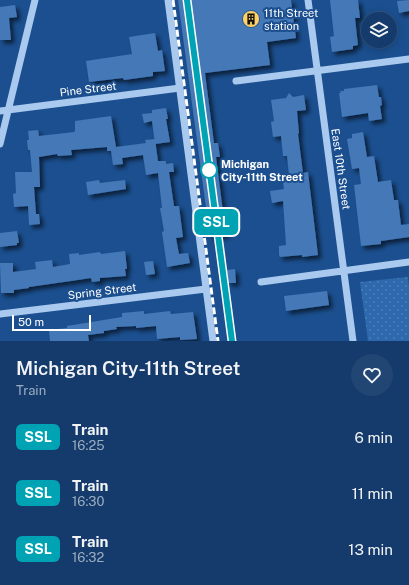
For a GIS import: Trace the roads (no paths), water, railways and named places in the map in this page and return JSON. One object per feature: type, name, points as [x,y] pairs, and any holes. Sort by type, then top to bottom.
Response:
[{"type":"street","points":[[0,144],[35,0]]},
{"type":"street","points":[[168,0],[213,341]]},
{"type":"street","name":"East 10th Street","points":[[308,0],[353,341]]},
{"type":"street","points":[[236,81],[409,59]]},
{"type":"street","name":"Pine Street","points":[[0,111],[180,88]]},
{"type":"street","points":[[261,282],[409,262]]},
{"type":"street","name":"Spring Street","points":[[0,314],[206,289]]},
{"type":"railway","points":[[173,0],[218,341]]},
{"type":"railway","points":[[186,0],[231,341]]},
{"type":"train","name":"SSL","points":[[187,0],[232,341]]},
{"type":"place","name":"11th Street station","points":[[251,19]]},
{"type":"place","name":"Michigan City-11th Street","points":[[209,170]]}]
